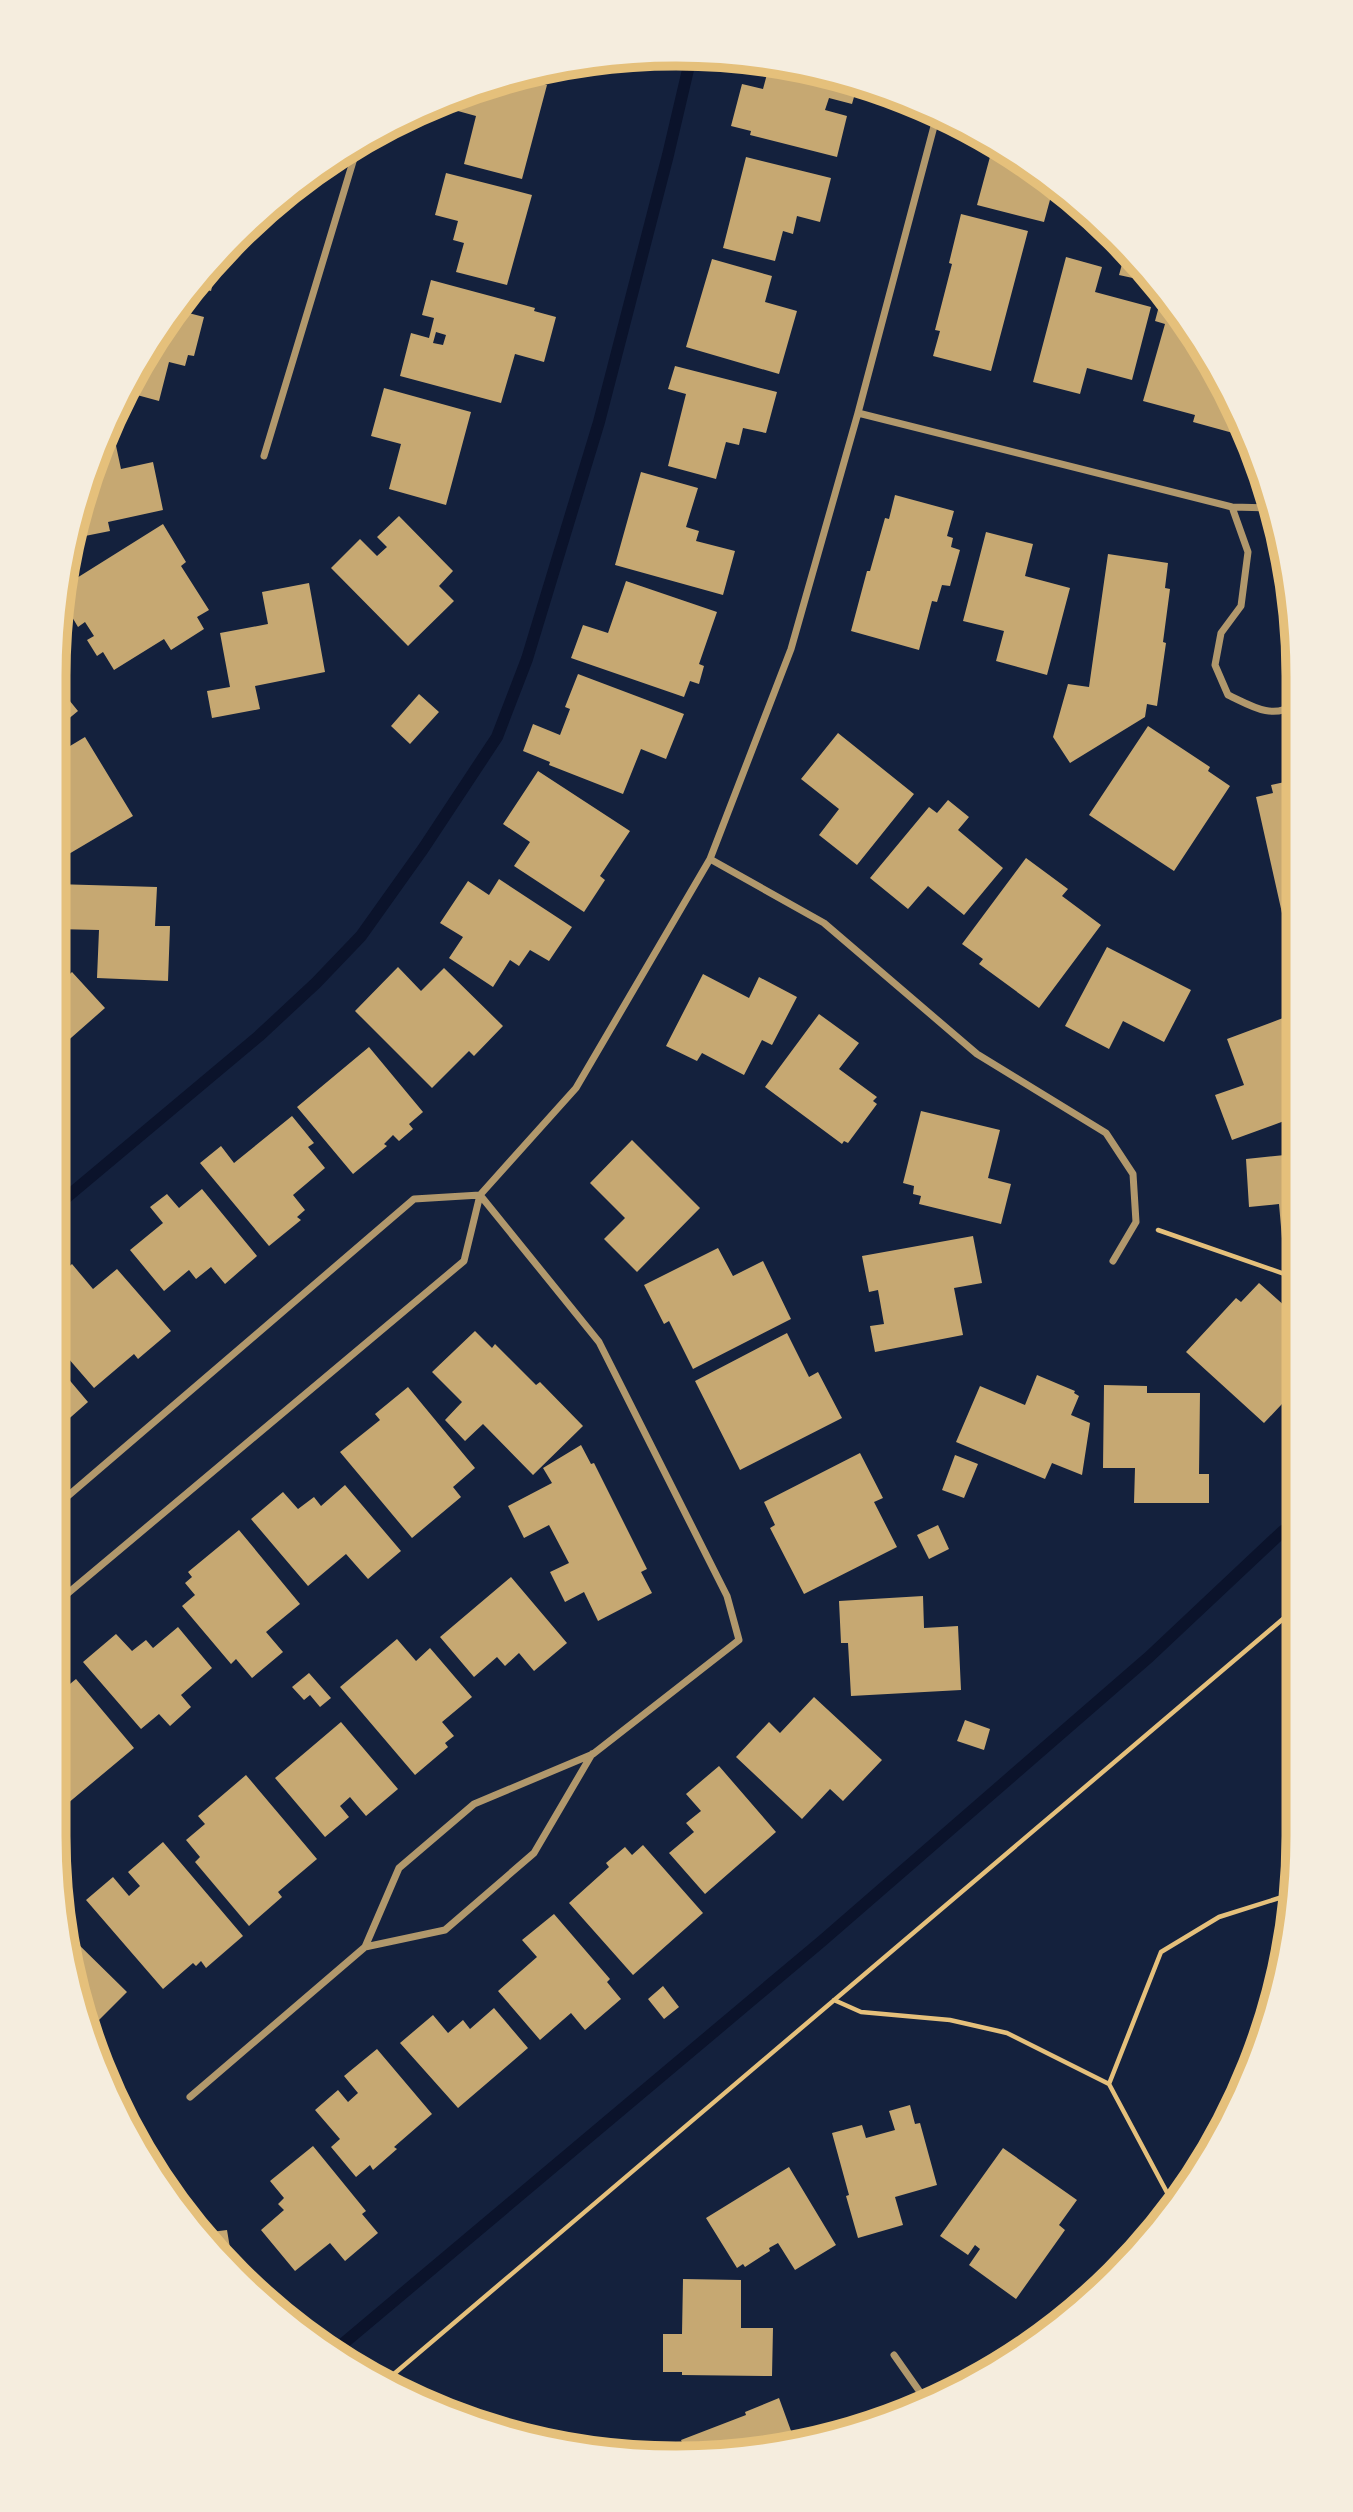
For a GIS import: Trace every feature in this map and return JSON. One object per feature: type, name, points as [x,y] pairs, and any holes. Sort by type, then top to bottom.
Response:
[{"type":"street","points":[[66,1594],[464,1261],[480,1195],[576,1088],[710,859],[791,649],[858,413],[935,124]]},
{"type":"street","points":[[264,456],[354,159]]},
{"type":"street","points":[[858,413],[1232,507],[1263,508]]},
{"type":"street","points":[[1232,507],[1248,552],[1241,606],[1221,633],[1214,665],[1228,695],[1262,710],[1286,710]]},
{"type":"street","points":[[710,859],[824,923],[977,1054],[1106,1133],[1133,1174],[1136,1222],[1113,1261]]},
{"type":"street","points":[[66,1498],[414,1199],[480,1195]]},
{"type":"street","points":[[190,2097],[365,1947],[399,1868],[474,1804],[593,1754],[739,1640],[727,1596],[599,1342],[480,1195]]},
{"type":"street","points":[[365,1947],[445,1930],[534,1853],[593,1754]]},
{"type":"street","points":[[894,2355],[922,2394]]},
{"type":"path","points":[[1136,1222],[1286,1274]]},
{"type":"path","points":[[392,2375],[1286,1615]]},
{"type":"path","points":[[1110,2084],[1161,1952],[1219,1917],[1283,1897]]},
{"type":"path","points":[[834,2000],[861,2012],[950,2020],[1007,2033],[1110,2084],[1169,2195]]},
{"type":"building","points":[[767,74],[796,78],[855,93],[852,104],[829,98],[825,110],[847,116],[837,157],[750,135],[751,131],[731,126],[742,84],[763,89]]},
{"type":"building","points":[[538,83],[547,85],[522,179],[464,164],[476,116],[452,109],[519,87]]},
{"type":"building","points":[[991,154],[1051,196],[1044,222],[977,205]]},
{"type":"building","points":[[746,157],[831,178],[820,222],[797,216],[793,234],[783,231],[775,261],[723,248]]},
{"type":"building","points":[[446,173],[532,195],[507,285],[456,272],[464,243],[453,240],[458,221],[435,215]]},
{"type":"building","points":[[961,214],[1028,231],[991,371],[933,356],[940,331],[935,330],[952,264],[949,263]]},
{"type":"building","points":[[1066,257],[1102,267],[1095,292],[1151,307],[1132,380],[1087,368],[1080,394],[1033,382]]},
{"type":"building","points":[[712,259],[772,276],[765,302],[797,311],[779,374],[686,347]]},
{"type":"building","points":[[1123,261],[1139,279],[1119,275]]},
{"type":"building","points":[[214,279],[211,291],[205,290]]},
{"type":"building","points":[[431,280],[535,308],[534,311],[556,317],[544,362],[515,354],[501,403],[400,376],[411,333],[429,338],[434,318],[422,315]],"holes":[[[436,332],[446,335],[443,345],[433,343]]]},
{"type":"building","points":[[1159,304],[1205,372],[1224,407],[1233,433],[1193,422],[1195,415],[1143,401],[1165,324],[1155,321]]},
{"type":"building","points":[[187,313],[204,317],[194,356],[188,355],[185,366],[169,362],[159,401],[136,395],[148,371]]},
{"type":"building","points":[[675,366],[777,392],[766,433],[743,428],[739,445],[726,442],[716,479],[668,466],[686,394],[668,389]]},
{"type":"building","points":[[384,388],[471,412],[446,505],[389,489],[401,444],[371,436]]},
{"type":"building","points":[[115,439],[121,469],[153,462],[163,510],[108,522],[110,531],[83,536],[99,480]]},
{"type":"building","points":[[641,472],[698,488],[686,527],[699,531],[696,541],[735,551],[723,595],[615,565]]},
{"type":"building","points":[[895,495],[954,511],[947,536],[953,538],[951,547],[960,550],[950,586],[942,585],[937,602],[932,601],[919,650],[851,631],[867,571],[870,571],[885,518],[889,519]]},
{"type":"building","points":[[399,516],[453,571],[439,586],[454,601],[408,646],[331,568],[360,539],[377,556],[387,547],[377,537]]},
{"type":"building","points":[[163,524],[186,562],[181,566],[209,610],[197,617],[204,629],[171,650],[164,639],[114,670],[103,652],[97,656],[87,640],[94,636],[85,622],[78,627],[70,614],[75,579]]},
{"type":"building","points":[[986,532],[1033,544],[1025,576],[1070,588],[1047,675],[996,661],[1004,631],[963,621]]},
{"type":"building","points":[[1108,554],[1168,563],[1165,588],[1170,589],[1163,642],[1166,643],[1157,706],[1147,704],[1145,717],[1070,763],[1053,737],[1068,684],[1089,687]]},
{"type":"building","points":[[626,581],[717,612],[699,664],[704,666],[699,684],[690,681],[684,697],[571,658],[583,625],[608,633]]},
{"type":"building","points":[[309,583],[325,672],[255,686],[260,709],[212,718],[207,691],[230,687],[220,633],[268,624],[262,592]]},
{"type":"building","points":[[578,674],[684,714],[666,759],[641,749],[623,794],[549,765],[550,762],[523,751],[533,724],[560,735],[570,709],[565,707]]},
{"type":"building","points":[[419,694],[439,712],[410,744],[391,726]]},
{"type":"building","points":[[66,696],[78,711],[66,721]]},
{"type":"building","points":[[1148,726],[1210,767],[1208,771],[1230,786],[1174,871],[1089,815]]},
{"type":"building","points":[[838,733],[914,794],[857,865],[819,835],[839,809],[801,779]]},
{"type":"building","points":[[85,737],[133,816],[66,856],[66,748]]},
{"type":"building","points":[[538,771],[630,831],[600,876],[605,880],[584,912],[514,866],[530,842],[503,824]]},
{"type":"building","points":[[1286,782],[1286,931],[1256,797],[1273,793],[1271,785]]},
{"type":"building","points":[[948,800],[969,817],[958,830],[1003,868],[964,915],[928,886],[908,909],[870,878],[929,807],[937,813]]},
{"type":"building","points":[[1026,858],[1068,889],[1062,896],[1101,925],[1039,1008],[979,964],[983,959],[962,944]]},
{"type":"building","points":[[499,879],[572,927],[549,961],[530,950],[519,966],[510,960],[493,987],[449,958],[463,937],[440,923],[468,881],[489,895]]},
{"type":"building","points":[[66,884],[157,887],[155,926],[170,926],[168,981],[97,978],[99,930],[66,929]]},
{"type":"building","points":[[1107,947],[1191,990],[1164,1042],[1123,1021],[1109,1049],[1065,1026]]},
{"type":"building","points":[[398,967],[421,991],[444,968],[503,1026],[474,1056],[469,1051],[432,1088],[355,1011]]},
{"type":"building","points":[[72,972],[105,1008],[66,1042],[66,978]]},
{"type":"building","points":[[703,974],[749,998],[759,977],[797,997],[772,1045],[762,1040],[744,1075],[702,1053],[697,1061],[666,1046]]},
{"type":"building","points":[[819,1014],[859,1043],[839,1069],[877,1097],[873,1101],[877,1104],[848,1143],[844,1141],[842,1144],[765,1087]]},
{"type":"building","points":[[1283,1018],[1286,1026],[1286,1120],[1232,1140],[1215,1095],[1244,1085],[1227,1039]]},
{"type":"building","points":[[369,1047],[423,1112],[409,1124],[413,1129],[399,1141],[393,1135],[384,1144],[387,1146],[353,1174],[297,1107]]},
{"type":"building","points":[[921,1111],[1000,1130],[988,1178],[1011,1184],[1001,1224],[919,1204],[921,1196],[913,1194],[914,1186],[903,1183]]},
{"type":"building","points":[[292,1116],[314,1143],[308,1147],[325,1168],[293,1195],[305,1210],[297,1217],[301,1220],[269,1246],[200,1163],[221,1146],[234,1163]]},
{"type":"building","points":[[632,1140],[700,1208],[637,1272],[604,1239],[625,1218],[590,1183]]},
{"type":"building","points":[[1286,1155],[1286,1250],[1283,1250],[1279,1204],[1249,1207],[1246,1159]]},
{"type":"building","points":[[202,1189],[257,1256],[225,1284],[211,1267],[196,1279],[189,1270],[164,1291],[130,1250],[163,1223],[150,1207],[167,1194],[179,1208]]},
{"type":"building","points":[[973,1236],[982,1283],[954,1288],[963,1335],[875,1352],[870,1326],[884,1324],[878,1290],[869,1292],[862,1256]]},
{"type":"building","points":[[718,1248],[733,1276],[763,1261],[791,1319],[693,1369],[669,1321],[664,1324],[644,1285]]},
{"type":"building","points":[[72,1264],[93,1289],[117,1269],[171,1331],[138,1359],[134,1354],[94,1388],[66,1356],[66,1269]]},
{"type":"building","points":[[1259,1283],[1286,1307],[1286,1400],[1264,1423],[1186,1352],[1236,1298],[1241,1302]]},
{"type":"building","points":[[475,1331],[492,1348],[495,1344],[536,1385],[540,1382],[583,1426],[533,1475],[483,1424],[465,1441],[445,1420],[462,1402],[432,1372]]},
{"type":"building","points":[[787,1333],[809,1377],[818,1372],[842,1418],[740,1470],[695,1381]]},
{"type":"building","points":[[1037,1375],[1075,1391],[1079,1396],[1071,1415],[1090,1423],[1082,1475],[1052,1463],[1045,1479],[956,1442],[980,1386],[1025,1405]]},
{"type":"building","points":[[66,1376],[88,1402],[66,1421]]},
{"type":"building","points":[[1104,1385],[1147,1386],[1147,1393],[1200,1393],[1199,1474],[1209,1474],[1209,1503],[1134,1503],[1135,1468],[1103,1468]]},
{"type":"building","points":[[408,1387],[475,1468],[453,1487],[461,1497],[412,1538],[340,1452],[380,1420],[375,1414]]},
{"type":"building","points":[[581,1445],[591,1464],[594,1463],[647,1569],[641,1572],[652,1593],[598,1621],[584,1592],[565,1602],[550,1572],[569,1563],[549,1525],[524,1538],[508,1506],[552,1483],[543,1468]]},
{"type":"building","points":[[860,1453],[883,1498],[874,1502],[897,1547],[804,1594],[770,1528],[775,1525],[764,1502]]},
{"type":"building","points":[[955,1455],[978,1464],[964,1498],[942,1490]]},
{"type":"building","points":[[345,1485],[401,1551],[368,1579],[346,1554],[308,1586],[251,1519],[283,1492],[298,1509],[314,1497],[321,1506]]},
{"type":"building","points":[[938,1525],[949,1549],[929,1559],[917,1535]]},
{"type":"building","points":[[239,1530],[300,1604],[266,1632],[283,1652],[252,1678],[236,1659],[231,1664],[182,1606],[195,1595],[185,1583],[192,1577],[188,1572]]},
{"type":"building","points":[[511,1577],[567,1643],[534,1671],[519,1653],[505,1666],[497,1657],[474,1677],[440,1637]]},
{"type":"building","points":[[923,1596],[924,1628],[958,1626],[961,1690],[851,1696],[848,1643],[841,1643],[839,1601]]},
{"type":"building","points":[[178,1627],[212,1668],[181,1695],[191,1707],[170,1726],[159,1714],[141,1729],[83,1662],[116,1634],[132,1651],[146,1640],[153,1648]]},
{"type":"building","points":[[397,1639],[416,1661],[430,1648],[472,1697],[442,1722],[454,1736],[445,1743],[448,1747],[415,1775],[340,1687]]},
{"type":"building","points":[[309,1673],[331,1698],[320,1707],[310,1695],[304,1700],[292,1687]]},
{"type":"building","points":[[76,1679],[134,1748],[66,1805],[66,1687]]},
{"type":"building","points":[[814,1697],[882,1760],[843,1801],[830,1789],[802,1819],[736,1757],[769,1722],[780,1733]]},
{"type":"building","points":[[965,1720],[990,1729],[984,1750],[957,1741]]},
{"type":"building","points":[[341,1722],[398,1789],[366,1816],[350,1797],[340,1806],[349,1817],[325,1837],[275,1778]]},
{"type":"building","points":[[719,1766],[776,1832],[705,1894],[669,1853],[694,1832],[686,1823],[701,1811],[686,1794]]},
{"type":"building","points":[[246,1775],[317,1859],[278,1892],[282,1897],[249,1926],[195,1862],[200,1857],[186,1840],[205,1824],[198,1816]]},
{"type":"building","points":[[163,1842],[243,1936],[206,1968],[201,1961],[196,1966],[193,1963],[163,1989],[86,1900],[113,1877],[129,1896],[140,1886],[128,1872]]},
{"type":"building","points":[[643,1845],[703,1913],[633,1975],[569,1903],[609,1867],[606,1863],[625,1847],[632,1855]]},
{"type":"building","points":[[554,1914],[610,1979],[607,1982],[621,1999],[585,2030],[571,2013],[540,2040],[498,1991],[537,1957],[522,1940]]},
{"type":"building","points":[[76,1942],[127,1992],[97,2022],[87,1993]]},
{"type":"building","points":[[663,1986],[679,2007],[664,2019],[648,1999]]},
{"type":"building","points":[[494,2008],[528,2048],[458,2108],[400,2043],[433,2015],[448,2033],[463,2020],[470,2029]]},
{"type":"building","points":[[377,2049],[432,2114],[394,2147],[397,2149],[373,2170],[370,2165],[356,2177],[331,2147],[340,2139],[315,2110],[338,2090],[348,2102],[358,2093],[344,2076]]},
{"type":"building","points":[[910,2105],[915,2124],[920,2123],[937,2185],[895,2197],[903,2225],[858,2238],[832,2133],[862,2125],[866,2138],[895,2130],[889,2111]]},
{"type":"building","points":[[313,2146],[366,2211],[362,2214],[378,2233],[345,2261],[330,2243],[295,2271],[261,2230],[284,2210],[278,2204],[284,2198],[270,2181]]},
{"type":"building","points":[[1003,2148],[1077,2200],[1059,2225],[1065,2230],[1016,2299],[969,2265],[980,2249],[975,2245],[968,2255],[940,2236]]},
{"type":"building","points":[[789,2167],[836,2245],[795,2270],[778,2243],[745,2267],[743,2264],[737,2268],[706,2218]]},
{"type":"building","points":[[227,2230],[231,2252],[218,2238],[213,2232]]},
{"type":"building","points":[[683,2279],[741,2280],[741,2328],[773,2328],[772,2376],[682,2375],[682,2372],[663,2372],[663,2334],[682,2334]]},
{"type":"building","points":[[779,2398],[792,2435],[716,2444],[683,2445],[681,2440],[746,2415],[745,2412]]},
{"type":"waterway","points":[[66,1198],[259,1036],[361,936],[497,737],[527,659],[599,422],[689,67]]},
{"type":"waterway","points":[[341,2345],[822,1941],[1149,1657],[1286,1529]]}]
